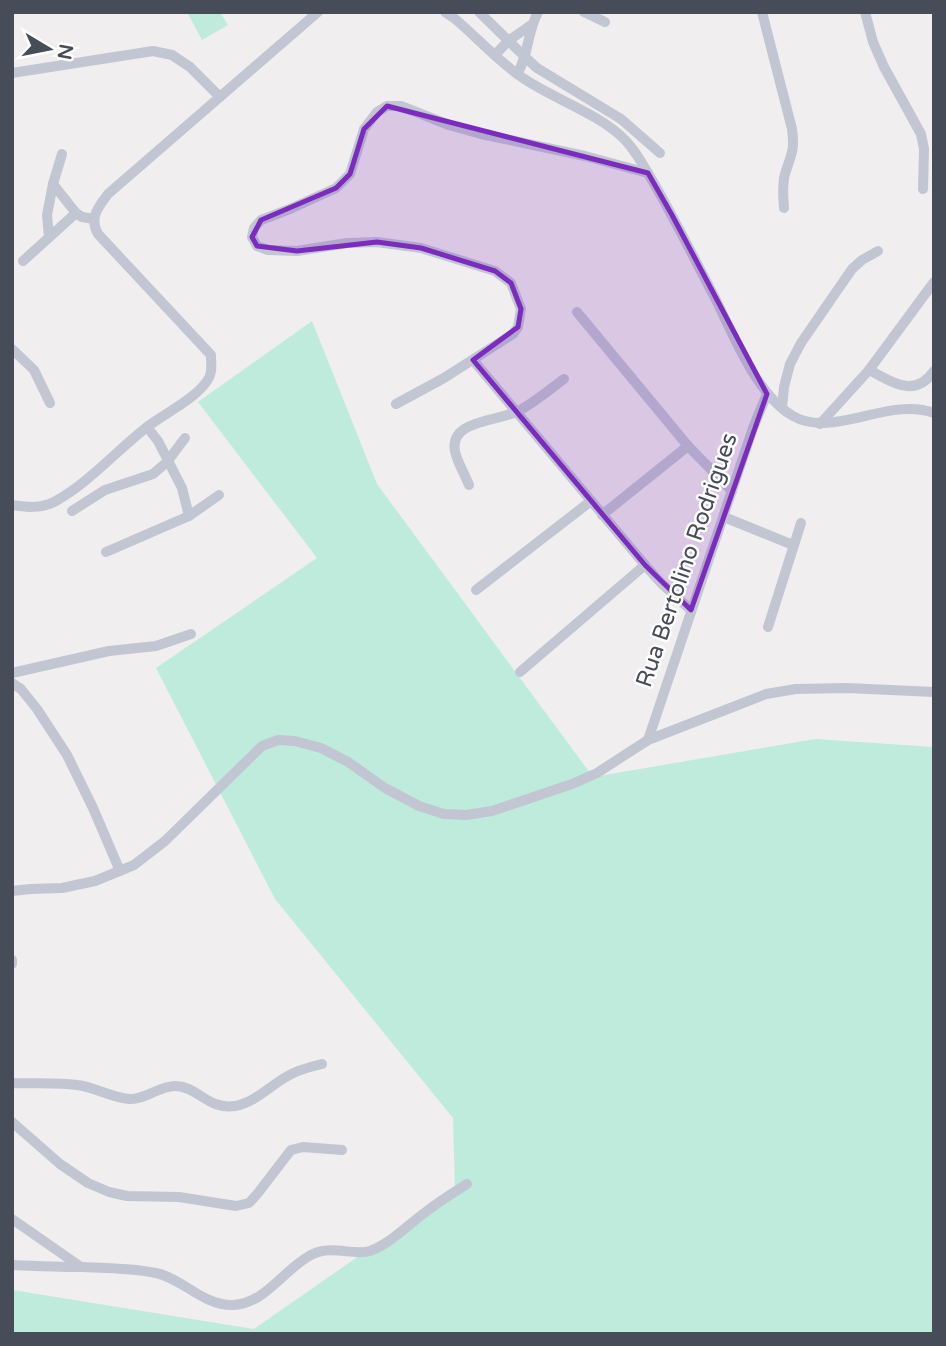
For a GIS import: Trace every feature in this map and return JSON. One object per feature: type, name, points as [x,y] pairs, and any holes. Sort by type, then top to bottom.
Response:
[{"type":"street","points":[[12,505],[34,508],[52,503],[70,492],[147,427],[197,392],[207,381],[212,371],[211,355],[98,234],[94,227],[97,208],[108,194],[318,12]]},
{"type":"street","points":[[445,12],[517,74],[603,123],[634,150],[672,215],[751,368],[767,394],[782,408],[794,417],[820,424],[886,411],[932,409]]},
{"type":"street","points":[[478,12],[537,68],[601,105],[660,153]]},
{"type":"street","points":[[517,74],[525,57],[531,25],[538,12]]},
{"type":"street","points":[[584,12],[605,22]]},
{"type":"street","points":[[762,12],[794,144],[785,174],[783,208]]},
{"type":"street","points":[[865,12],[873,42],[884,67],[921,134],[925,149],[923,190]]},
{"type":"street","points":[[495,55],[508,41],[531,25]]},
{"type":"street","points":[[12,73],[153,51],[172,55],[190,67],[220,97]]},
{"type":"street","points":[[396,404],[444,378],[513,334],[521,318],[521,309],[511,283],[495,271],[421,248],[377,242],[347,243],[297,251],[268,250],[257,246],[252,237],[254,228],[261,220],[337,188],[350,174],[364,130],[377,112],[387,106],[401,106],[481,134],[585,156],[648,173]]},
{"type":"street","points":[[50,237],[47,215],[62,154]]},
{"type":"street","points":[[53,184],[76,213],[94,219]]},
{"type":"street","points":[[23,261],[76,213]]},
{"type":"street","points":[[782,408],[790,364],[801,343],[852,269],[877,251]]},
{"type":"street","points":[[820,424],[869,370],[934,282]]},
{"type":"street","points":[[577,312],[688,446],[732,491]]},
{"type":"street","points":[[12,349],[34,370],[50,403]]},
{"type":"street","points":[[473,360],[645,565],[691,610]]},
{"type":"street","points":[[869,370],[910,388],[927,380],[934,371]]},
{"type":"street","points":[[469,485],[455,454],[454,443],[457,435],[464,428],[516,412],[564,379]]},
{"type":"street","name":"Rua Bertolino Rodrigues","points":[[648,740],[753,428],[767,394]]},
{"type":"street","points":[[147,427],[182,488],[189,516]]},
{"type":"street","points":[[72,511],[105,490],[153,474],[167,462],[185,438]]},
{"type":"street","points":[[602,515],[688,446]]},
{"type":"street","points":[[106,552],[189,516],[219,495]]},
{"type":"street","points":[[476,590],[591,501]]},
{"type":"street","points":[[724,517],[793,545]]},
{"type":"street","points":[[768,627],[801,523]]},
{"type":"street","points":[[520,672],[645,565]]},
{"type":"street","points":[[12,673],[109,651],[156,646],[191,635]]},
{"type":"street","points":[[12,683],[21,689],[37,709],[67,755],[120,872]]},
{"type":"street","points":[[12,891],[62,888],[95,881],[134,865],[165,841],[262,746],[278,740],[295,741],[321,748],[419,806],[444,814],[466,815],[492,810],[597,774],[648,740],[766,694],[847,688],[934,692]]},
{"type":"street","points":[[12,1083],[75,1084],[130,1099],[176,1086],[187,1088],[212,1104],[225,1107],[239,1106],[297,1071],[322,1064]]},
{"type":"street","points":[[12,1122],[60,1164],[88,1183],[109,1192],[127,1196],[179,1197],[236,1206],[249,1203],[291,1150],[303,1147],[342,1150]]},
{"type":"street","points":[[12,1265],[115,1268],[157,1273],[178,1281],[208,1301],[240,1305],[256,1299],[313,1254],[329,1250],[367,1252],[381,1246],[467,1184]]},
{"type":"street","points":[[12,1219],[81,1268]]},
{"type":"highlighted area","points":[[387,106],[648,173],[672,215],[767,394],[691,610],[645,565],[473,360],[518,327],[521,309],[511,283],[495,271],[421,248],[377,242],[297,251],[257,246],[252,237],[261,220],[336,188],[350,174],[364,129]]},
{"type":"green space","points":[[187,12],[220,12],[228,25],[202,40]]},
{"type":"green space","points":[[312,321],[377,484],[593,777],[815,739],[934,747],[934,1334],[12,1334],[12,1290],[254,1329],[455,1189],[453,1118],[275,899],[156,668],[317,558],[198,402]]}]
